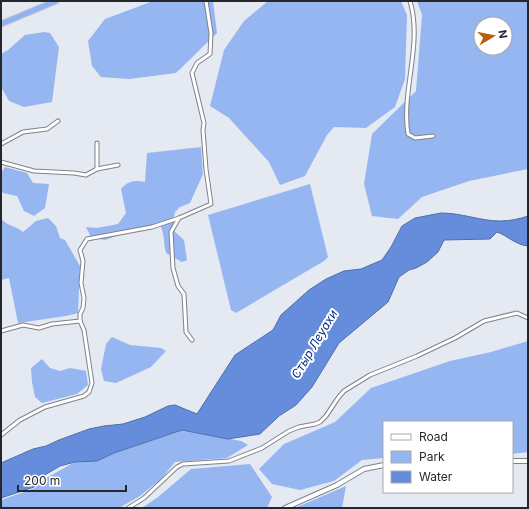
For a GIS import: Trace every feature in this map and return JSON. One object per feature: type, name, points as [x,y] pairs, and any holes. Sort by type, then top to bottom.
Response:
[{"type":"highway","points":[[1,24],[56,1]]},
{"type":"main road","points":[[513,461],[528,461]]},
{"type":"main road","points":[[285,508],[337,485],[364,469],[383,465]]},
{"type":"street","points":[[1,436],[20,420],[45,408],[84,396],[89,392],[92,383],[84,330],[80,321],[84,298],[81,283],[83,261],[80,250],[87,239],[152,227],[179,218],[211,204],[206,169],[203,119],[192,72],[197,63],[210,54],[211,32],[206,1]]},
{"type":"street","points":[[410,1],[414,41],[407,95],[407,129],[408,134],[415,138],[433,136]]},
{"type":"street","points":[[1,144],[23,132],[47,129],[58,121]]},
{"type":"street","points":[[97,143],[97,169]]},
{"type":"street","points":[[1,162],[34,171],[86,175],[97,169],[118,165]]},
{"type":"street","points":[[179,218],[171,232],[172,268],[178,286],[184,294],[186,332],[192,340]]},
{"type":"street","points":[[128,508],[144,498],[183,464],[229,461],[262,448],[289,431],[320,422],[344,390],[370,375],[424,353],[455,338],[484,321],[517,313],[528,318]]},
{"type":"street","points":[[1,331],[23,325],[38,328],[52,324],[80,321]]},
{"type":"green space","points":[[153,1],[213,1],[217,33],[176,73],[129,79],[101,77],[92,66],[88,41],[105,19]]},
{"type":"green space","points":[[268,1],[401,1],[407,15],[405,79],[395,107],[366,128],[334,127],[327,135],[305,176],[280,185],[269,162],[229,118],[210,106],[224,50],[244,21]]},
{"type":"green space","points":[[417,1],[528,1],[528,169],[469,181],[422,197],[398,219],[372,216],[364,184],[372,134],[416,91],[422,15]]},
{"type":"green space","points":[[44,32],[50,33],[59,47],[52,102],[24,107],[9,101],[1,87],[1,54],[8,50],[25,35]]},
{"type":"green space","points":[[201,147],[203,174],[190,203],[180,207],[175,212],[173,221],[175,232],[184,240],[187,260],[182,262],[166,253],[163,234],[159,224],[145,226],[105,240],[91,237],[86,227],[97,228],[118,224],[126,213],[121,189],[126,184],[132,182],[145,182],[147,153]]},
{"type":"green space","points":[[5,167],[27,173],[33,183],[49,184],[45,208],[34,216],[24,211],[17,196],[3,193],[1,190],[1,173]]},
{"type":"green space","points":[[310,184],[328,257],[324,261],[236,313],[231,310],[208,215]]},
{"type":"green space","points":[[48,218],[56,226],[60,238],[65,240],[80,266],[78,313],[18,323],[9,278],[1,280],[1,219],[23,232],[36,221]]},
{"type":"green space","points":[[112,337],[130,345],[161,348],[166,351],[151,367],[116,383],[104,381],[101,369],[106,344]]},
{"type":"green space","points":[[528,341],[528,452],[513,454],[513,421],[383,421],[383,458],[362,460],[334,481],[300,490],[272,484],[259,469],[284,444],[335,422],[371,388],[450,361],[491,352]]},
{"type":"green space","points":[[42,359],[50,368],[60,371],[70,368],[86,371],[88,385],[77,394],[42,403],[35,397],[31,368]]},
{"type":"green space","points":[[182,430],[241,441],[248,445],[227,458],[175,462],[162,478],[140,496],[119,508],[1,508],[1,500],[35,488],[48,477],[75,462],[97,461],[114,453]]},
{"type":"green space","points":[[250,464],[272,497],[267,508],[142,508],[158,497],[191,469]]},
{"type":"green space","points":[[346,486],[342,508],[295,508]]},
{"type":"water","name":"Стыр Леуахи","points":[[441,213],[500,221],[514,220],[528,216],[528,246],[520,244],[497,232],[490,239],[444,240],[438,252],[427,262],[409,270],[399,277],[388,302],[339,343],[312,387],[296,405],[279,416],[260,434],[228,439],[182,430],[114,453],[97,461],[75,462],[60,466],[43,476],[40,482],[34,487],[1,498],[1,463],[33,449],[46,446],[89,429],[123,424],[145,417],[168,406],[175,405],[197,414],[235,355],[273,330],[281,315],[309,290],[326,279],[344,271],[361,269],[382,260],[402,226],[415,218]]}]
